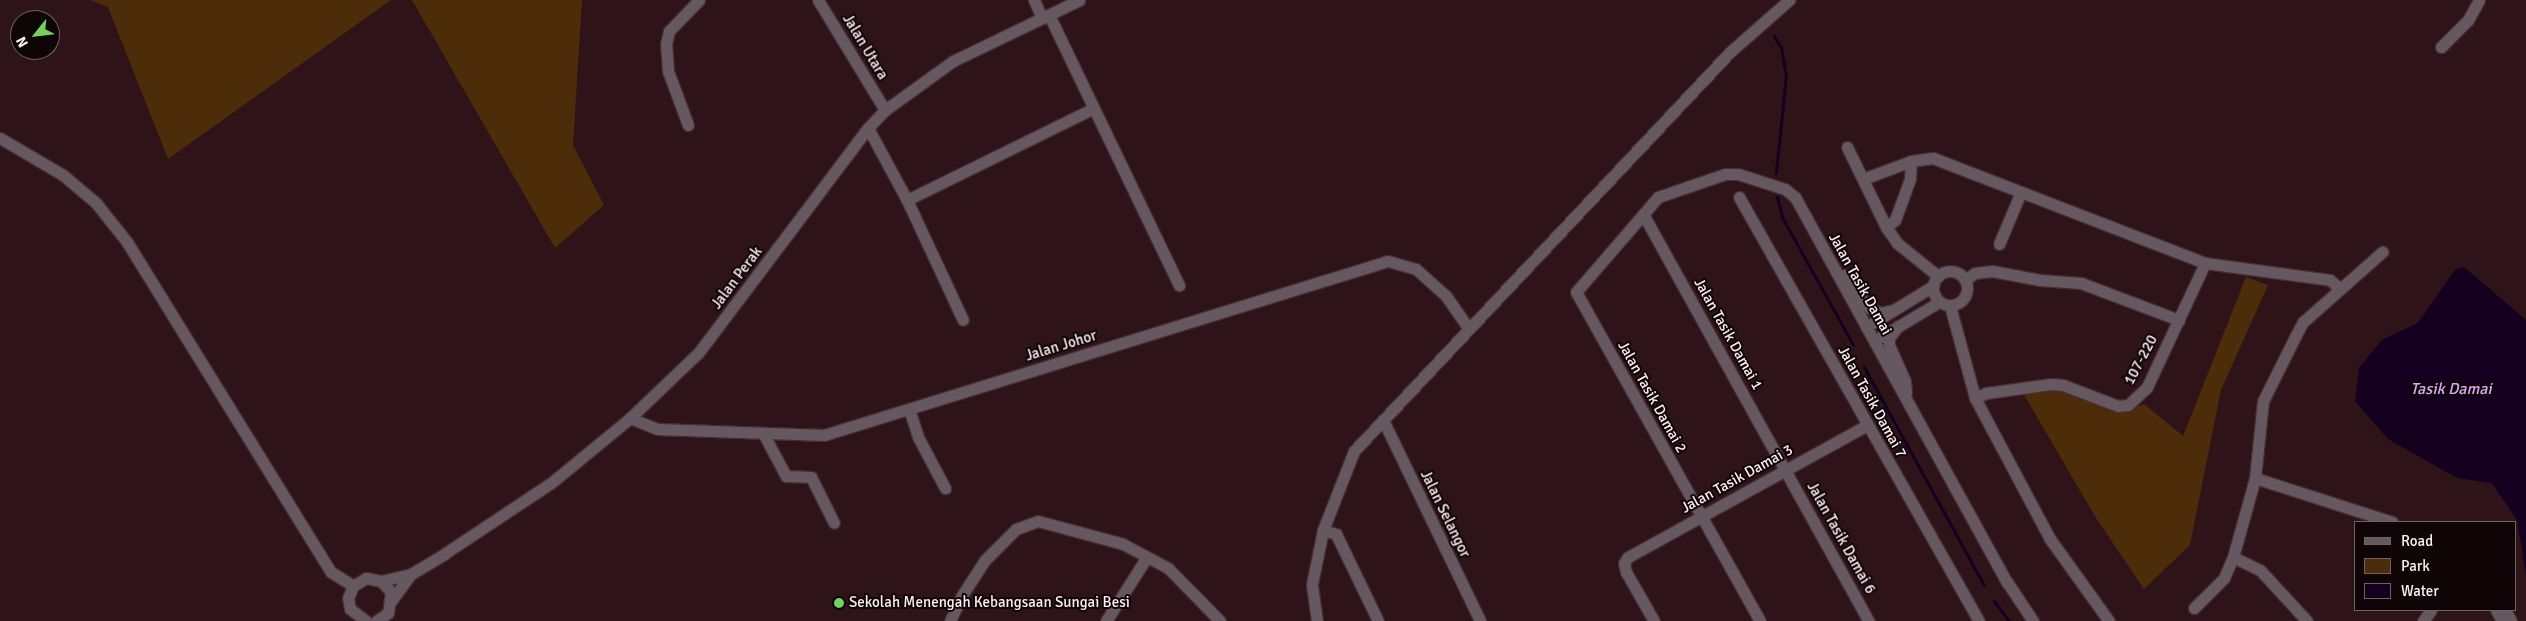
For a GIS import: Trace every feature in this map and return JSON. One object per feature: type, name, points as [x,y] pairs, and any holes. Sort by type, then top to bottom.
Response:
[{"type":"street","points":[[688,125],[668,72],[666,44],[669,31],[699,0]]},
{"type":"street","name":"Jalan Utara","points":[[818,0],[885,110]]},
{"type":"street","points":[[1034,0],[1046,16],[1179,285]]},
{"type":"street","name":"Jalan Perak","points":[[353,586],[366,578],[381,581],[411,574],[551,483],[630,418],[699,352],[868,128],[885,110],[953,61],[1079,0]]},
{"type":"street","points":[[1317,621],[1312,584],[1323,530],[1354,451],[1753,31],[1788,0]]},
{"type":"street","points":[[2441,47],[2468,20],[2479,0]]},
{"type":"street","points":[[907,200],[1092,109]]},
{"type":"street","points":[[868,128],[907,200],[963,320]]},
{"type":"street","points":[[0,138],[63,175],[96,203],[127,242],[331,572],[353,586],[348,598],[350,609],[366,621]]},
{"type":"street","points":[[1847,147],[1886,227],[1897,243],[1936,281],[1975,398],[2050,539],[2109,621]]},
{"type":"street","points":[[1863,179],[1911,162],[1933,158],[2206,263],[2330,280],[2340,289]]},
{"type":"street","points":[[1886,227],[1895,220],[1910,179],[1911,162]]},
{"type":"street","name":"Jalan Tasik Damai","points":[[1576,292],[1658,197],[1725,174],[1738,174],[1790,192],[2007,582],[2033,621]]},
{"type":"street","points":[[1999,244],[2021,192]]},
{"type":"street","name":"Jalan Tasik Damai 7","points":[[1739,197],[1979,621]]},
{"type":"street","name":"Jalan Tasik Damai 1","points":[[1643,214],[1786,469]]},
{"type":"street","points":[[2194,608],[2224,578],[2233,557],[2255,478],[2263,401],[2303,322],[2382,252]]},
{"type":"street","name":"Jalan Johor","points":[[630,418],[657,429],[824,434],[1388,261],[1416,269],[1446,296],[1469,329]]},
{"type":"street","points":[[1830,262],[1845,275],[1869,308],[1880,313],[1893,310]]},
{"type":"street","name":"107-220","points":[[1975,398],[1986,392],[2051,384],[2063,385],[2118,406],[2128,405],[2147,387],[2206,263]]},
{"type":"street","points":[[1866,327],[1952,271],[1965,280]]},
{"type":"street","points":[[1965,280],[1975,273],[1992,271],[2040,280],[2080,283],[2179,320]]},
{"type":"street","points":[[1874,341],[1898,326],[1945,304],[1960,303],[1966,295],[1965,280]]},
{"type":"street","name":"Jalan Tasik Damai 2","points":[[1576,292],[1760,621]]},
{"type":"street","points":[[1898,326],[1889,338],[1889,345],[1905,381],[1906,398]]},
{"type":"street","points":[[908,408],[918,437],[945,488]]},
{"type":"street","name":"Jalan Selangor","points":[[1383,420],[1480,621]]},
{"type":"street","name":"Jalan Tasik Damai 3","points":[[1654,621],[1624,563],[1628,557],[1867,425]]},
{"type":"street","points":[[763,432],[786,476],[811,477],[834,523]]},
{"type":"street","name":"Jalan Tasik Damai 6","points":[[1786,469],[1869,621]]},
{"type":"street","points":[[2255,478],[2389,521]]},
{"type":"street","points":[[950,621],[961,597],[985,560],[1016,529],[1038,521],[1123,544],[1168,568],[1220,621]]},
{"type":"street","points":[[1323,530],[1336,534],[1378,621]]},
{"type":"street","points":[[1106,621],[1147,557]]},
{"type":"street","points":[[2233,557],[2260,570],[2307,621]]},
{"type":"street","name":"Jalan Perak","points":[[376,621],[388,613],[392,600],[411,574]]},
{"type":"street","points":[[381,581],[391,592],[392,600]]},
{"type":"green space","points":[[90,0],[391,0],[168,159],[108,7]]},
{"type":"green space","points":[[412,0],[582,0],[573,145],[604,205],[555,248]]},
{"type":"green space","points":[[2246,277],[2268,285],[2221,390],[2190,545],[2144,589],[2096,518],[2023,393],[2062,389],[2121,413],[2144,404],[2183,436]]},
{"type":"water","name":"Tasik Damai","points":[[2464,267],[2526,320],[2526,575],[2517,520],[2492,483],[2457,478],[2388,439],[2355,401],[2359,368],[2382,340],[2418,323],[2455,270]]},
{"type":"waterway","points":[[1774,36],[1781,48],[1786,75],[1776,172]]},
{"type":"waterway","points":[[1777,197],[1783,219],[1853,345]]},
{"type":"waterway","points":[[1864,367],[1984,585]]},
{"type":"waterway","points":[[1994,601],[2009,621]]},
{"type":"place","name":"Sekolah Menengah Kebangsaan Sungai Besi","points":[[839,603]]}]
